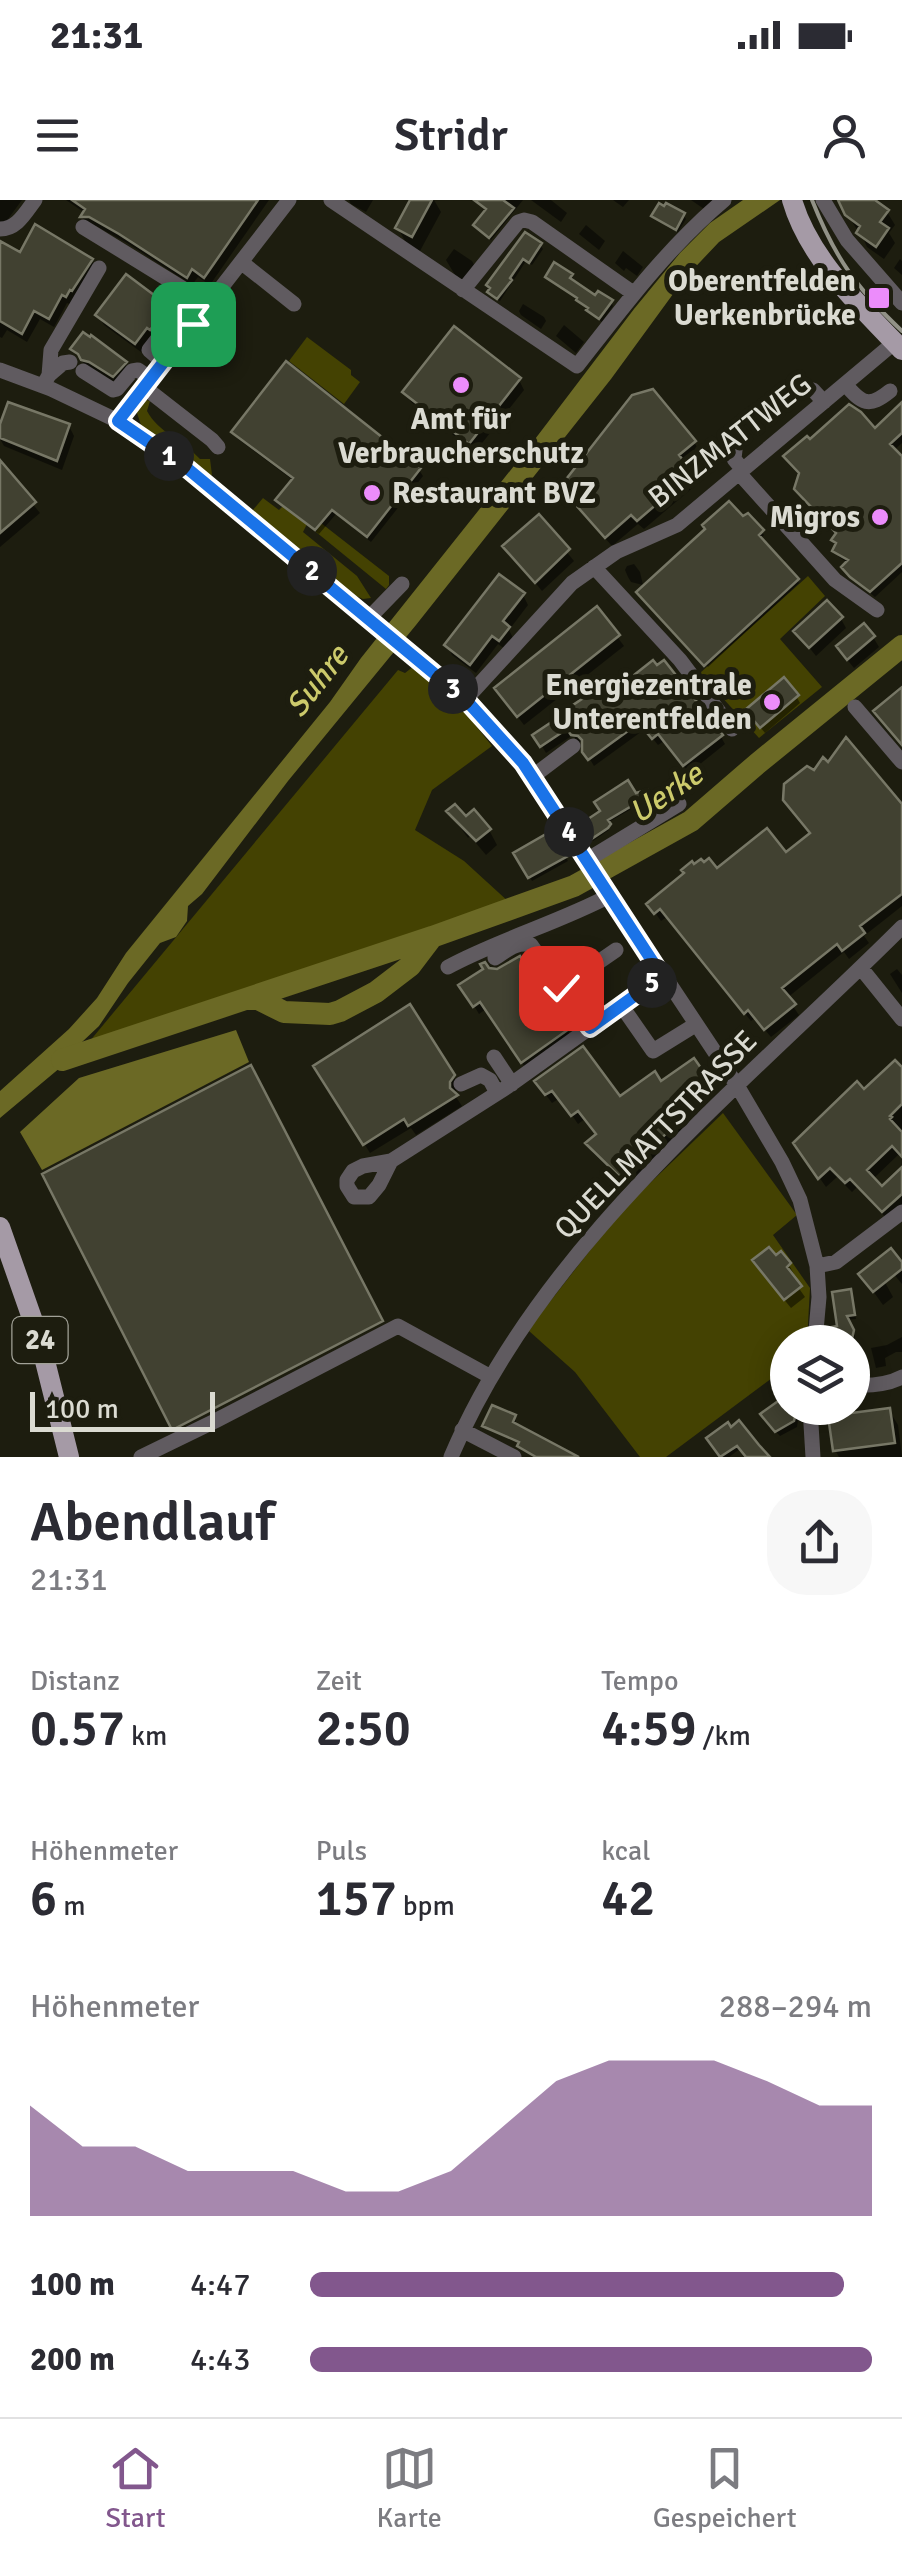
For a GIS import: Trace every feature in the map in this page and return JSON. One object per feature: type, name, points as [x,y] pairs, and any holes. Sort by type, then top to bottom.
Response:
[{"type":"main road","points":[[793,203],[807,234],[831,270],[898,346]]},
{"type":"main road","name":"24","points":[[0,1227],[40,1340],[69,1457]]},
{"type":"street","points":[[0,230],[16,226],[35,200]]},
{"type":"street","points":[[118,421],[289,200]]},
{"type":"street","points":[[331,200],[577,366],[633,293],[692,228],[724,200]]},
{"type":"street","points":[[823,200],[846,240],[902,303]]},
{"type":"street","points":[[463,290],[518,222],[524,220],[633,293]]},
{"type":"street","points":[[83,227],[208,304]]},
{"type":"street","points":[[241,262],[294,304]]},
{"type":"street","points":[[46,380],[50,350],[99,268]]},
{"type":"street","name":"BINZMATTWEG","points":[[466,700],[572,584],[616,552],[678,525],[845,384],[898,346]]},
{"type":"street","points":[[46,380],[62,363],[77,367],[113,390],[138,370],[147,383],[218,447]]},
{"type":"street","points":[[0,370],[46,380],[118,421],[188,469],[466,700],[523,763],[738,1087],[782,1162],[800,1200],[817,1266],[817,1325]]},
{"type":"street","points":[[845,384],[867,402],[876,402],[890,391]]},
{"type":"street","points":[[808,388],[824,402]]},
{"type":"street","points":[[735,450],[734,459],[741,472],[835,580],[877,610]]},
{"type":"street","points":[[594,567],[680,660],[732,729]]},
{"type":"street","points":[[372,622],[402,584]]},
{"type":"street","points":[[855,707],[902,762]]},
{"type":"street","points":[[532,777],[573,746]]},
{"type":"street","points":[[589,862],[680,804]]},
{"type":"street","points":[[448,968],[483,948],[585,908],[609,893]]},
{"type":"street","name":"QUELLMATTSTRASSE","points":[[451,1457],[491,1377],[558,1280],[607,1219],[902,927]]},
{"type":"street","points":[[495,958],[513,946],[531,945],[590,1028]]},
{"type":"street","points":[[561,988],[616,950]]},
{"type":"street","points":[[862,968],[902,1019]]},
{"type":"street","points":[[391,1161],[512,1084],[662,976]]},
{"type":"street","points":[[620,1005],[652,1051],[696,1025]]},
{"type":"street","points":[[494,1058],[512,1084]]},
{"type":"street","points":[[461,1084],[481,1075],[490,1080],[497,1093]]},
{"type":"street","points":[[817,1266],[836,1262],[902,1212]]},
{"type":"street","points":[[141,1457],[398,1326],[491,1377]]},
{"type":"street","points":[[870,1386],[902,1377]]},
{"type":"street","points":[[811,1425],[812,1457]]},
{"type":"street","points":[[462,1430],[514,1457]]},
{"type":"shaded area","points":[[743,200],[780,200],[719,242],[684,279],[611,379],[202,894],[188,906],[187,921],[176,937],[160,943],[99,1026],[63,1060],[61,1067],[0,1118],[0,1091],[97,998],[126,953],[330,702],[634,309],[710,223]]},
{"type":"shaded area","points":[[307,337],[351,370],[360,382],[344,404],[289,361]]},
{"type":"shaded area","points":[[142,399],[150,401],[147,411],[158,425],[200,459],[210,459],[212,475],[141,425],[136,410]]},
{"type":"shaded area","points":[[263,498],[279,510],[283,506],[307,524],[303,532],[357,576],[371,598],[356,596],[252,511]]},
{"type":"shaded area","points":[[321,523],[389,576],[386,589],[316,532]]},
{"type":"shaded area","points":[[808,576],[825,596],[780,639],[822,687],[759,738],[700,673]]},
{"type":"shaded area","points":[[414,666],[456,701],[492,746],[432,790],[415,830],[464,861],[510,903],[89,1042],[398,670],[405,673]]},
{"type":"shaded area","points":[[236,1030],[249,1062],[42,1170],[20,1132],[79,1078]]},
{"type":"shaded area","points":[[723,1113],[797,1215],[773,1235],[810,1288],[808,1325],[770,1325],[770,1380],[666,1457],[640,1457],[575,1372],[529,1331],[620,1212]]},
{"type":"building","points":[[72,200],[258,200],[204,278],[192,269],[187,278],[119,234],[89,217],[80,217],[85,209]]},
{"type":"building","points":[[410,200],[432,200],[412,237],[395,228]]},
{"type":"building","points":[[474,200],[503,200],[514,208],[489,238],[473,225],[486,209]]},
{"type":"building","points":[[838,200],[875,200],[889,210],[880,222],[889,228],[876,247],[856,233],[860,226],[845,215]]},
{"type":"building","points":[[659,203],[685,213],[676,230],[651,216]]},
{"type":"building","points":[[35,224],[93,259],[72,291],[66,297],[62,295],[49,319],[34,311],[22,334],[0,321],[0,241],[20,252]]},
{"type":"building","points":[[525,232],[542,243],[529,263],[523,259],[497,299],[487,292],[490,288],[486,285]]},
{"type":"building","points":[[554,262],[595,295],[598,291],[613,300],[599,319],[577,298],[545,277]]},
{"type":"building","points":[[126,274],[166,304],[162,309],[165,311],[135,344],[95,315]]},
{"type":"building","name":"Amt für Verbraucherschutz","points":[[454,326],[521,378],[469,444],[402,392]]},
{"type":"building","points":[[83,332],[127,362],[113,377],[81,360],[70,349]]},
{"type":"building","points":[[286,361],[421,468],[367,537],[332,510],[315,530],[275,500],[293,478],[231,432]]},
{"type":"building","points":[[653,389],[696,441],[679,455],[693,473],[637,521],[631,515],[605,538],[560,487],[632,395]]},
{"type":"building","points":[[8,402],[70,424],[57,461],[0,438],[0,424]]},
{"type":"building","points":[[902,402],[902,433],[890,444],[902,456],[902,563],[870,592],[841,567],[848,560],[832,551],[836,543],[831,540],[836,533],[794,489],[799,473],[783,456],[807,436],[810,439],[849,404],[875,428]]},
{"type":"building","points":[[0,460],[36,502],[0,533]]},
{"type":"building","points":[[729,501],[764,530],[759,535],[799,579],[704,666],[636,592],[705,529],[702,525]]},
{"type":"building","points":[[539,514],[570,549],[535,583],[502,546]]},
{"type":"building","points":[[499,574],[525,593],[503,621],[510,627],[499,641],[492,636],[470,665],[444,645]]},
{"type":"building","points":[[827,600],[843,617],[809,648],[793,631]]},
{"type":"building","points":[[597,606],[620,635],[517,717],[494,688]]},
{"type":"building","points":[[864,623],[875,636],[847,660],[836,646]]},
{"type":"building","points":[[653,660],[657,665],[664,660],[723,735],[683,766],[658,734],[652,739],[639,723],[588,760],[582,752],[582,740],[567,729],[540,747],[532,735],[603,685],[615,699],[633,684],[629,679]]},
{"type":"building","name":"Energiezentrale Unterentfelden","points":[[784,677],[799,695],[760,728],[745,710]]},
{"type":"building","points":[[902,687],[902,745],[873,711]]},
{"type":"building","points":[[846,737],[902,804],[902,894],[860,926],[865,933],[842,951],[837,944],[782,988],[796,1004],[764,1030],[748,1010],[744,1014],[660,909],[654,914],[646,904],[684,873],[681,870],[692,861],[694,864],[709,858],[717,868],[767,828],[786,852],[810,833],[783,800],[784,784],[807,766],[814,770],[823,757],[828,762]]},
{"type":"building","points":[[628,780],[636,793],[646,790],[640,801],[608,820],[608,828],[590,840],[579,825],[600,811],[594,802]]},
{"type":"building","points":[[455,804],[466,816],[474,809],[491,829],[476,841],[446,811]]},
{"type":"building","points":[[553,830],[568,856],[528,878],[513,853]]},
{"type":"building","points":[[520,956],[567,1016],[562,1019],[569,1029],[521,1063],[480,1002],[473,1007],[458,985],[483,969],[480,964],[485,962],[489,968],[497,969]]},
{"type":"building","points":[[410,1004],[455,1075],[450,1088],[458,1095],[408,1126],[404,1119],[363,1145],[313,1066]]},
{"type":"building","points":[[583,1046],[620,1096],[655,1071],[661,1081],[694,1058],[708,1078],[675,1101],[686,1113],[622,1179],[585,1143],[596,1134],[578,1111],[571,1116],[552,1091],[545,1095],[534,1081]]},
{"type":"building","points":[[895,1060],[902,1067],[902,1104],[890,1119],[902,1132],[902,1157],[892,1146],[867,1170],[882,1186],[902,1167],[902,1194],[882,1212],[850,1179],[845,1183],[830,1168],[818,1179],[793,1143],[857,1081],[864,1089]]},
{"type":"building","points":[[251,1065],[383,1321],[172,1430],[42,1174]]},
{"type":"building","points":[[769,1247],[776,1255],[781,1251],[791,1263],[787,1267],[802,1286],[784,1300],[752,1260]]},
{"type":"building","points":[[891,1248],[902,1262],[902,1269],[873,1292],[858,1274]]},
{"type":"building","points":[[851,1289],[855,1315],[847,1316],[852,1325],[837,1325],[832,1292]]},
{"type":"building","points":[[492,1405],[516,1415],[513,1422],[579,1457],[536,1457],[517,1446],[519,1442],[482,1426]]},
{"type":"building","points":[[770,1407],[770,1425],[787,1425],[775,1432],[760,1414]]},
{"type":"building","points":[[890,1408],[895,1443],[833,1451],[829,1425],[870,1425],[870,1411]]},
{"type":"building","points":[[739,1420],[770,1457],[746,1457],[737,1446],[720,1457],[706,1438],[728,1422],[731,1427]]},
{"type":"waterway","name":"Uerke","points":[[62,1060],[574,886],[691,821],[902,646]]},
{"type":"waterway","name":"Uerke","points":[[247,999],[258,999],[284,1012],[340,1011],[376,992],[410,966],[432,937]]},
{"type":"railway","points":[[812,200],[849,272],[902,331]]},
{"type":"place","name":"Oberentfelden Uerkenbrücke","points":[[879,298]]},
{"type":"place","name":"Amt für Verbraucherschutz","points":[[461,385]]},
{"type":"place","name":"Restaurant BVZ","points":[[372,493]]},
{"type":"place","name":"Migros","points":[[880,517]]},
{"type":"place","name":"Energiezentrale Unterentfelden","points":[[772,702]]},
{"type":"route","points":[[193,324],[118,421],[188,469],[466,700],[523,763],[662,976],[590,1028],[561,988]]},
{"type":"water label","name":"Suhre","points":[[317,681]]}]
